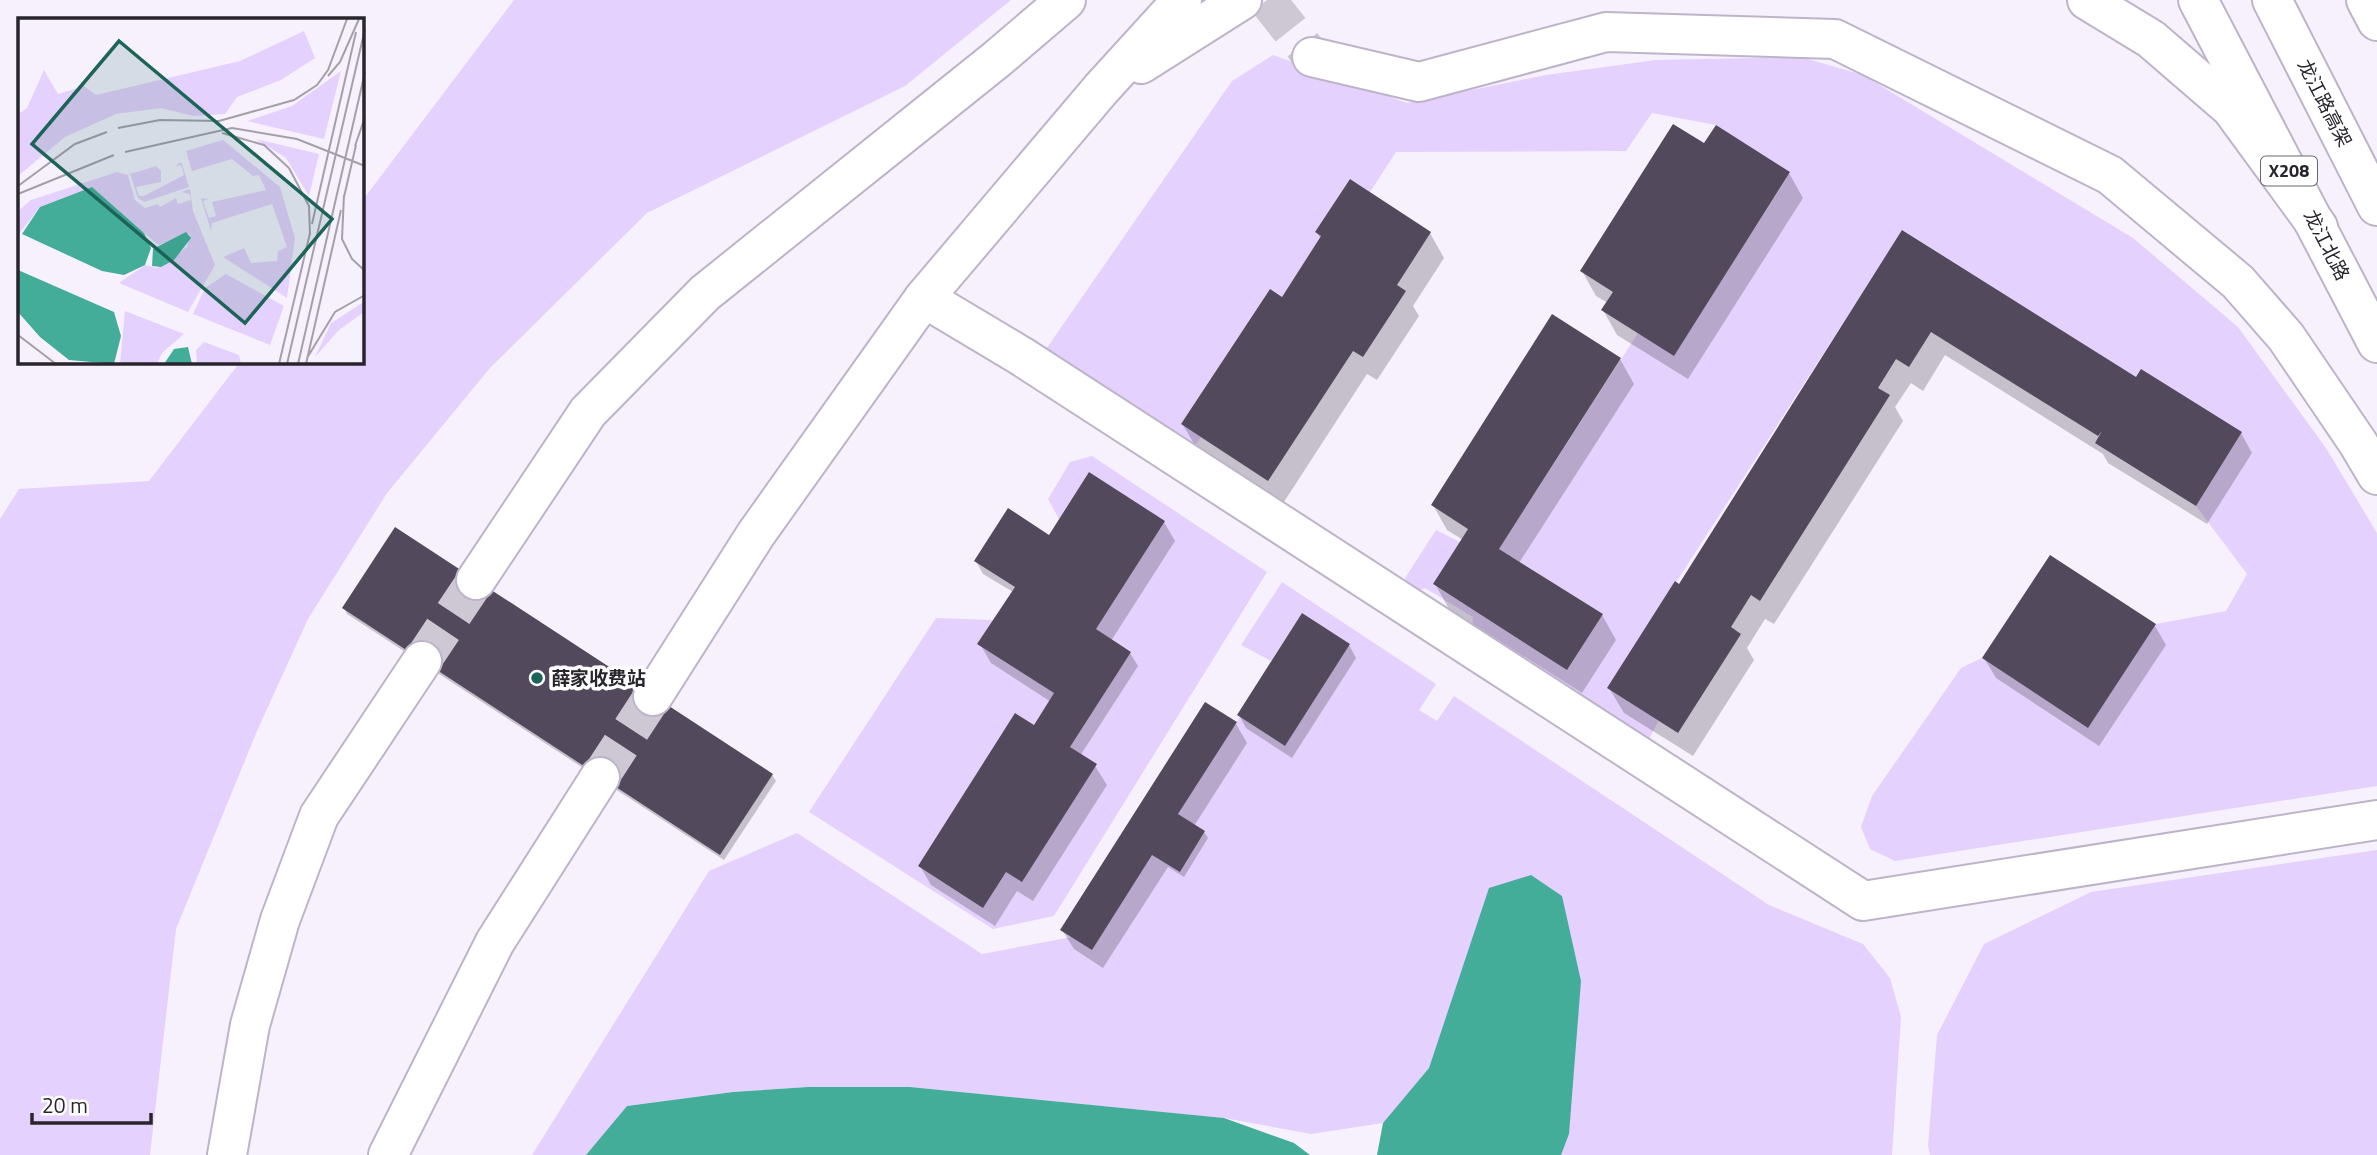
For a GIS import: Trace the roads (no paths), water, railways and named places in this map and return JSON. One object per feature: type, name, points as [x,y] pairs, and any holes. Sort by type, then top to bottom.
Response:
[{"type":"main road","points":[[476,580],[588,412],[705,293],[1066,0]]},
{"type":"main road","points":[[997,58],[1094,0]]},
{"type":"main road","points":[[653,696],[756,534],[924,298],[1101,89],[1182,0]]},
{"type":"main road","points":[[1101,89],[1242,0]]},
{"type":"main road","points":[[2087,0],[2151,38],[2231,108],[2318,227]]},
{"type":"main road","name":"龙江北路","points":[[2198,0],[2377,343]]},
{"type":"main road","name":"龙江路高架","points":[[2273,0],[2377,206]]},
{"type":"main road","points":[[2366,0],[2377,21]]},
{"type":"main road","points":[[1312,57],[1419,82],[1606,32],[1835,39],[2110,175],[2238,282],[2286,337],[2377,475]]},
{"type":"main road","points":[[924,298],[1056,378],[1863,901],[2377,820]]},
{"type":"main road","points":[[227,1155],[250,1025],[280,920],[318,816],[422,661]]},
{"type":"main road","points":[[388,1155],[495,942],[600,777]]},
{"type":"tunnel","points":[[1267,0],[1312,57]]},
{"type":"tunnel","points":[[422,661],[476,580]]},
{"type":"tunnel","points":[[600,777],[653,696]]},
{"type":"place","name":"薛家收费站","points":[[537,678]]}]
